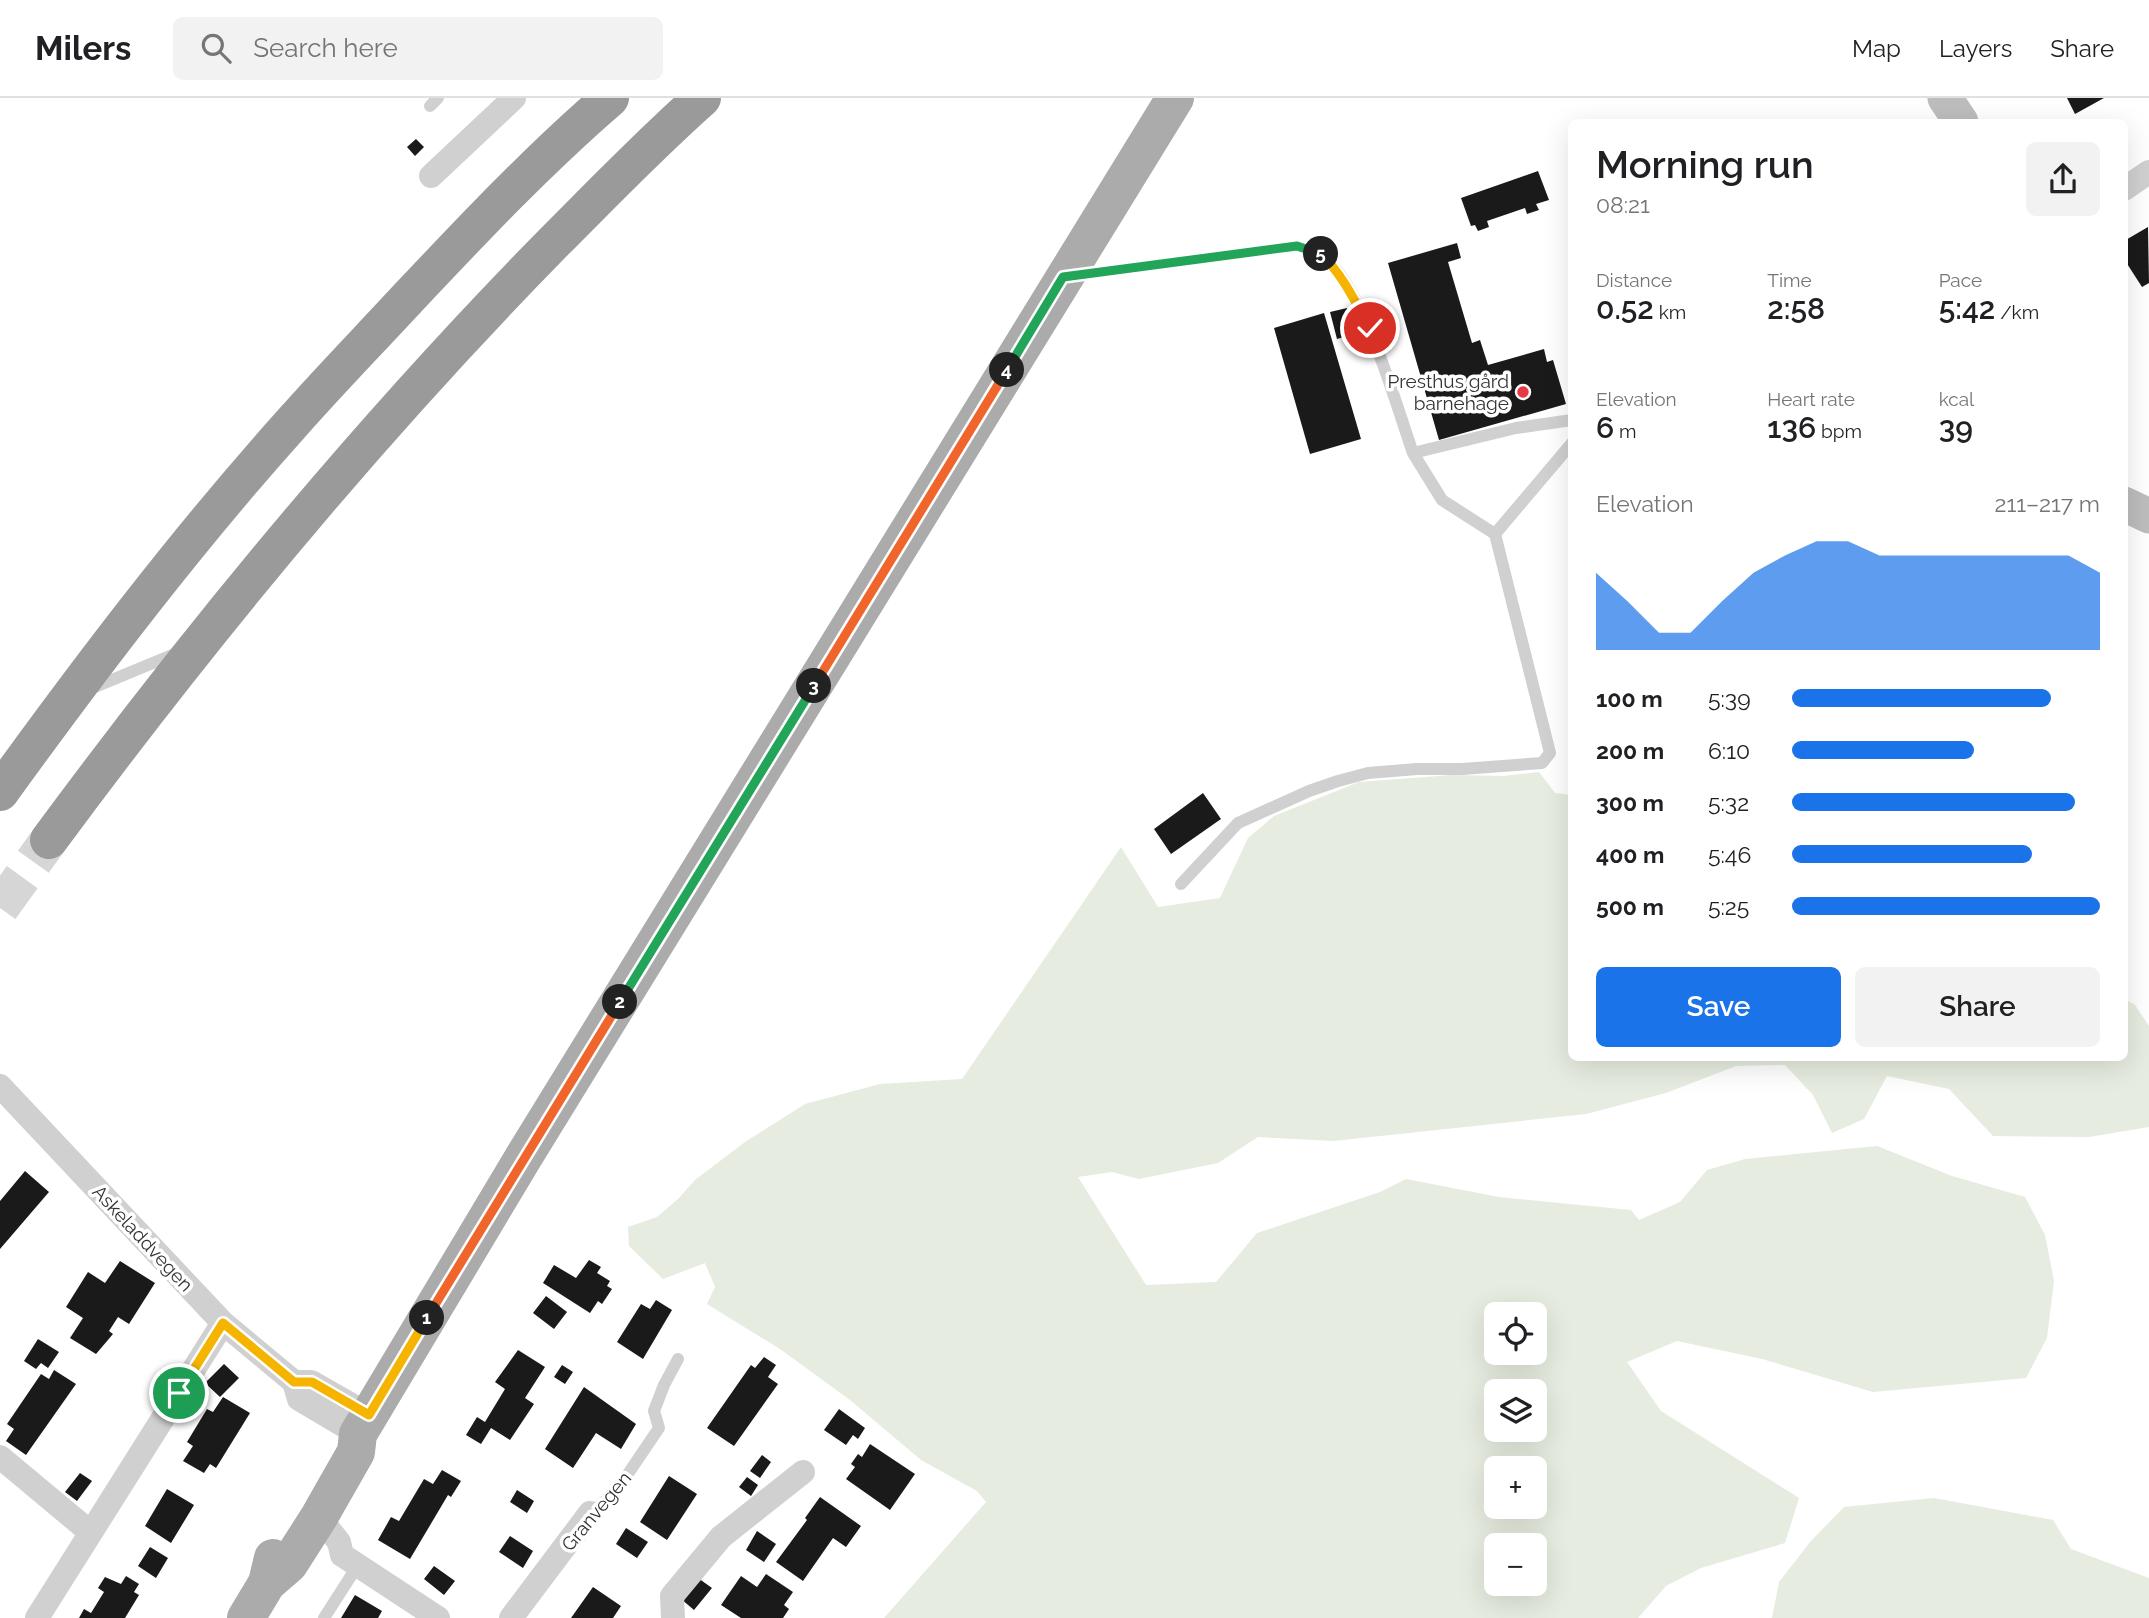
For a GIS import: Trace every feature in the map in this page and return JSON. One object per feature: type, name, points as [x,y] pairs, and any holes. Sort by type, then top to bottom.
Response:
[{"type":"highway","points":[[0,792],[67,699],[203,527],[292,423],[458,245],[610,98]]},
{"type":"highway","points":[[49,840],[200,643],[334,483],[517,280],[658,138],[702,98]]},
{"type":"main road","points":[[267,1583],[289,1564],[319,1517],[356,1452],[364,1424],[523,1158],[1175,98]]},
{"type":"main road","points":[[246,1618],[267,1583],[274,1555],[342,1443],[364,1424]]},
{"type":"street","points":[[431,176],[514,98]]},
{"type":"street","points":[[1945,98],[1959,119]]},
{"type":"street","points":[[2128,186],[2149,172]]},
{"type":"street","points":[[2128,506],[2149,516]]},
{"type":"street","name":"Askeladdvegen","points":[[0,1086],[223,1323],[294,1382],[299,1399],[364,1424]]},
{"type":"street","points":[[37,1618],[223,1323]]},
{"type":"street","points":[[0,1457],[90,1532]]},
{"type":"street","points":[[673,1618],[672,1596],[721,1537],[803,1472]]},
{"type":"street","name":"Granvegen","points":[[511,1618],[590,1513]]},
{"type":"street","points":[[319,1517],[350,1560],[438,1618]]},
{"type":"street","points":[[298,1550],[350,1560]]},
{"type":"lane","points":[[1063,277],[1297,246],[1320,253],[1335,267],[1370,328],[1413,453],[1442,500],[1495,534],[1550,753],[1542,763],[1368,773],[1309,791],[1238,823],[1181,884]]},
{"type":"lane","points":[[1413,453],[1516,428],[1568,421]]},
{"type":"lane","points":[[1495,534],[1568,448]]},
{"type":"lane","points":[[67,699],[200,643]]},
{"type":"lane","name":"Granvegen","points":[[590,1513],[615,1493],[659,1428],[654,1411],[678,1359]]},
{"type":"lane","points":[[324,1618],[350,1560]]},
{"type":"shaded area","points":[[1539,772],[1555,793],[1568,795],[1568,1061],[2128,1061],[2128,1001],[2135,1005],[2149,1026],[2149,1127],[2089,1137],[1993,1136],[1949,1089],[1887,1076],[1864,1119],[1832,1133],[1813,1095],[1785,1065],[1736,1066],[1666,1093],[1586,1114],[1333,1141],[1258,1137],[1218,1163],[1139,1179],[1112,1172],[1078,1177],[1146,1285],[1216,1282],[1257,1233],[1380,1192],[1406,1179],[1499,1197],[1631,1210],[1639,1220],[1680,1202],[1707,1170],[1745,1159],[1877,1146],[1952,1176],[2025,1197],[2045,1235],[2054,1281],[2047,1338],[2026,1378],[1873,1392],[1762,1359],[1677,1341],[1627,1362],[1661,1411],[1799,1498],[1785,1543],[1701,1568],[1666,1586],[1638,1618],[884,1618],[986,1502],[977,1491],[921,1460],[850,1400],[780,1349],[707,1304],[715,1287],[705,1263],[663,1279],[629,1246],[628,1227],[657,1217],[695,1180],[745,1142],[805,1104],[880,1084],[962,1079],[1121,847],[1158,907],[1220,898],[1248,838],[1274,816],[1359,782]]},
{"type":"shaded area","points":[[1934,1498],[2053,1520],[2071,1549],[2149,1578],[2149,1618],[1772,1618],[1779,1582],[1811,1541],[1844,1507]]},
{"type":"building","points":[[2067,98],[2104,98],[2075,114]]},
{"type":"building","points":[[416,139],[424,147],[415,156],[407,147]]},
{"type":"building","points":[[1538,171],[1549,200],[1536,204],[1539,210],[1527,214],[1525,208],[1487,221],[1489,227],[1478,231],[1475,225],[1471,226],[1461,198]]},
{"type":"building","points":[[2148,227],[2149,283],[2142,287],[2128,265],[2128,239]]},
{"type":"building","points":[[1457,243],[1461,258],[1448,262],[1472,343],[1480,340],[1488,365],[1544,349],[1547,362],[1553,360],[1566,404],[1439,440],[1388,263]]},
{"type":"building","points":[[1347,308],[1354,334],[1337,339],[1330,312]]},
{"type":"building","points":[[1324,313],[1361,439],[1310,454],[1274,328]]},
{"type":"building","points":[[1203,793],[1221,819],[1171,854],[1154,829]]},
{"type":"building","points":[[25,1171],[49,1192],[0,1249],[0,1201]]},
{"type":"building","points":[[589,1260],[601,1267],[597,1273],[610,1281],[607,1286],[612,1289],[602,1304],[598,1301],[590,1313],[543,1283],[554,1265],[576,1278]]},
{"type":"building","points":[[120,1261],[155,1283],[129,1324],[118,1317],[109,1331],[113,1334],[96,1354],[70,1338],[83,1318],[66,1307],[88,1272],[105,1283]]},
{"type":"building","points":[[546,1296],[567,1312],[554,1329],[533,1313]]},
{"type":"building","points":[[656,1300],[672,1310],[643,1359],[617,1342],[641,1304],[650,1309]]},
{"type":"building","points":[[38,1339],[59,1352],[48,1368],[41,1363],[36,1369],[24,1361]]},
{"type":"building","points":[[518,1350],[545,1367],[525,1398],[534,1404],[510,1440],[491,1428],[481,1444],[466,1435],[477,1417],[485,1422],[505,1389],[495,1382]]},
{"type":"building","points":[[764,1357],[776,1365],[768,1377],[778,1384],[734,1446],[707,1428],[751,1365],[755,1368]]},
{"type":"building","points":[[224,1364],[239,1378],[220,1397],[205,1383]]},
{"type":"building","points":[[562,1365],[573,1372],[565,1384],[554,1377]]},
{"type":"building","points":[[54,1370],[76,1384],[26,1455],[6,1441],[14,1429],[7,1424],[41,1374],[49,1379]]},
{"type":"building","points":[[584,1387],[636,1424],[621,1449],[596,1433],[573,1468],[545,1449]]},
{"type":"building","points":[[223,1397],[250,1413],[216,1468],[210,1464],[204,1473],[183,1461],[193,1446],[187,1442],[207,1409],[213,1412]]},
{"type":"building","points":[[839,1409],[865,1428],[858,1439],[853,1435],[846,1445],[824,1430]]},
{"type":"building","points":[[870,1444],[915,1474],[890,1510],[846,1479],[855,1467],[851,1464],[858,1454],[862,1457]]},
{"type":"building","points":[[762,1455],[771,1462],[760,1478],[750,1471]]},
{"type":"building","points":[[442,1470],[461,1481],[451,1497],[448,1495],[410,1559],[378,1540],[391,1517],[399,1521],[424,1479],[433,1484]]},
{"type":"building","points":[[80,1473],[92,1481],[77,1501],[65,1492]]},
{"type":"building","points":[[669,1476],[697,1494],[667,1540],[640,1522]]},
{"type":"building","points":[[747,1477],[758,1485],[751,1496],[739,1487]]},
{"type":"building","points":[[167,1489],[194,1505],[171,1543],[145,1526]]},
{"type":"building","points":[[517,1490],[534,1501],[527,1513],[510,1502]]},
{"type":"building","points":[[820,1497],[861,1526],[846,1547],[833,1538],[803,1581],[776,1562],[807,1520],[805,1518]]},
{"type":"building","points":[[626,1528],[648,1542],[637,1558],[616,1544]]},
{"type":"building","points":[[757,1531],[776,1544],[764,1562],[746,1550]]},
{"type":"building","points":[[510,1536],[533,1551],[523,1568],[499,1552]]},
{"type":"building","points":[[150,1547],[168,1558],[156,1578],[138,1566]]},
{"type":"building","points":[[434,1566],[455,1581],[444,1595],[424,1579]]},
{"type":"building","points":[[766,1574],[793,1592],[784,1605],[789,1609],[783,1618],[741,1618],[721,1605],[741,1576],[757,1587]]},
{"type":"building","points":[[126,1576],[139,1584],[134,1592],[139,1595],[125,1618],[79,1618],[84,1609],[91,1613],[104,1592],[98,1588],[105,1577],[121,1584]]},
{"type":"building","points":[[698,1578],[712,1588],[694,1610],[681,1599]]},
{"type":"building","points":[[593,1587],[621,1606],[613,1618],[571,1618]]},
{"type":"building","points":[[355,1595],[382,1611],[378,1618],[341,1618]]},
{"type":"tunnel","points":[[0,908],[49,840]]},
{"type":"place","name":"Presthus gård barnehage","points":[[1523,392]]},
{"type":"route","points":[[179,1393],[223,1323],[294,1382],[312,1382],[369,1415],[523,1158],[1063,277],[1297,246],[1320,253],[1335,267],[1370,328]]}]
